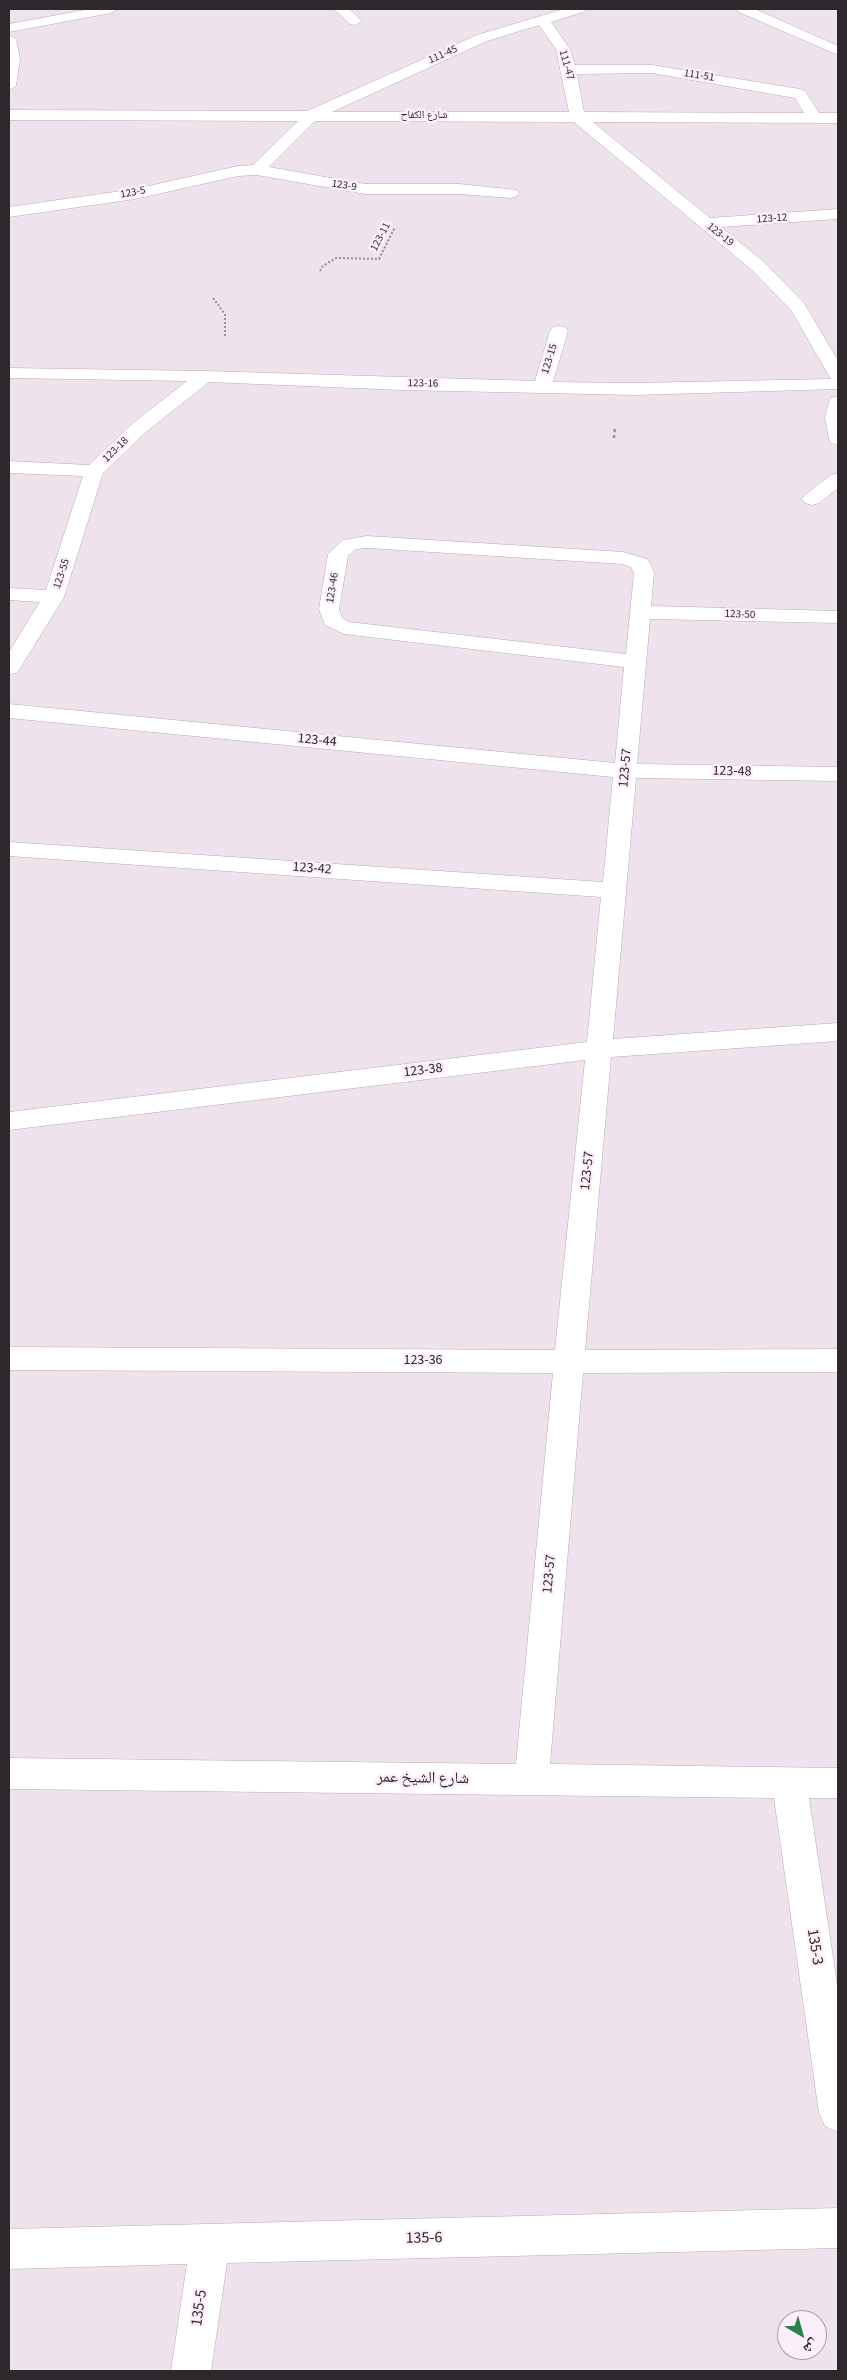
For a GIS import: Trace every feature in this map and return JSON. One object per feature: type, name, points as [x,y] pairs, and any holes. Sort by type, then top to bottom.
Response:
[{"type":"street","points":[[9,28],[111,9]]},
{"type":"street","points":[[341,9],[355,21]]},
{"type":"street","name":"111-45","points":[[312,115],[482,38],[578,9]]},
{"type":"street","points":[[744,9],[838,51]]},
{"type":"street","name":"111-47","points":[[543,20],[563,49],[569,70],[577,116]]},
{"type":"street","points":[[9,39],[13,59],[9,86]]},
{"type":"street","name":"111-51","points":[[569,70],[652,69],[791,92],[800,94],[814,118]]},
{"type":"street","name":"شارع الكفاح","points":[[9,115],[838,118]]},
{"type":"street","points":[[257,170],[312,115]]},
{"type":"street","name":"123-19","points":[[577,116],[758,266],[798,307],[838,376]]},
{"type":"street","name":"123-9","points":[[257,170],[365,189],[404,191],[459,189],[510,192]]},
{"type":"street","name":"123-5","points":[[9,212],[135,194],[238,171],[257,170]]},
{"type":"street","name":"123-12","points":[[705,223],[838,214]]},
{"type":"street","name":"123-15","points":[[542,387],[558,330]]},
{"type":"street","name":"123-16","points":[[9,373],[205,376],[635,389],[838,384]]},
{"type":"street","name":"123-18","points":[[9,467],[94,471],[138,428],[205,376]]},
{"type":"street","points":[[838,402],[834,418],[838,439]]},
{"type":"street","name":"123-55","points":[[9,668],[54,597],[94,471]]},
{"type":"street","points":[[812,499],[838,479]]},
{"type":"street","name":"123-46","points":[[636,662],[344,628],[332,621],[329,609],[338,554],[350,544],[367,542],[623,558],[640,563]]},
{"type":"street","name":"123-57","points":[[532,1780],[569,1362],[641,612],[644,573],[640,563]]},
{"type":"street","points":[[9,594],[54,597]]},
{"type":"street","name":"123-50","points":[[641,612],[838,617]]},
{"type":"street","name":"123-44","points":[[9,711],[625,771]]},
{"type":"street","name":"123-48","points":[[625,771],[838,774]]},
{"type":"street","name":"123-42","points":[[9,849],[614,890]]},
{"type":"street","name":"123-38","points":[[9,1121],[599,1049],[838,1032]]},
{"type":"street","name":"123-36","points":[[9,1359],[569,1362],[838,1361]]},
{"type":"street","name":"شارع الشيخ عمر","points":[[9,1774],[838,1783]]},
{"type":"street","name":"135-3","points":[[789,1782],[838,2113]]},
{"type":"street","name":"135-6","points":[[9,2249],[838,2228]]},
{"type":"street","name":"135-5","points":[[191,2371],[210,2244]]},
{"type":"path","name":"123-11","points":[[320,271],[323,266],[336,258],[380,259],[401,215],[404,191]]}]
